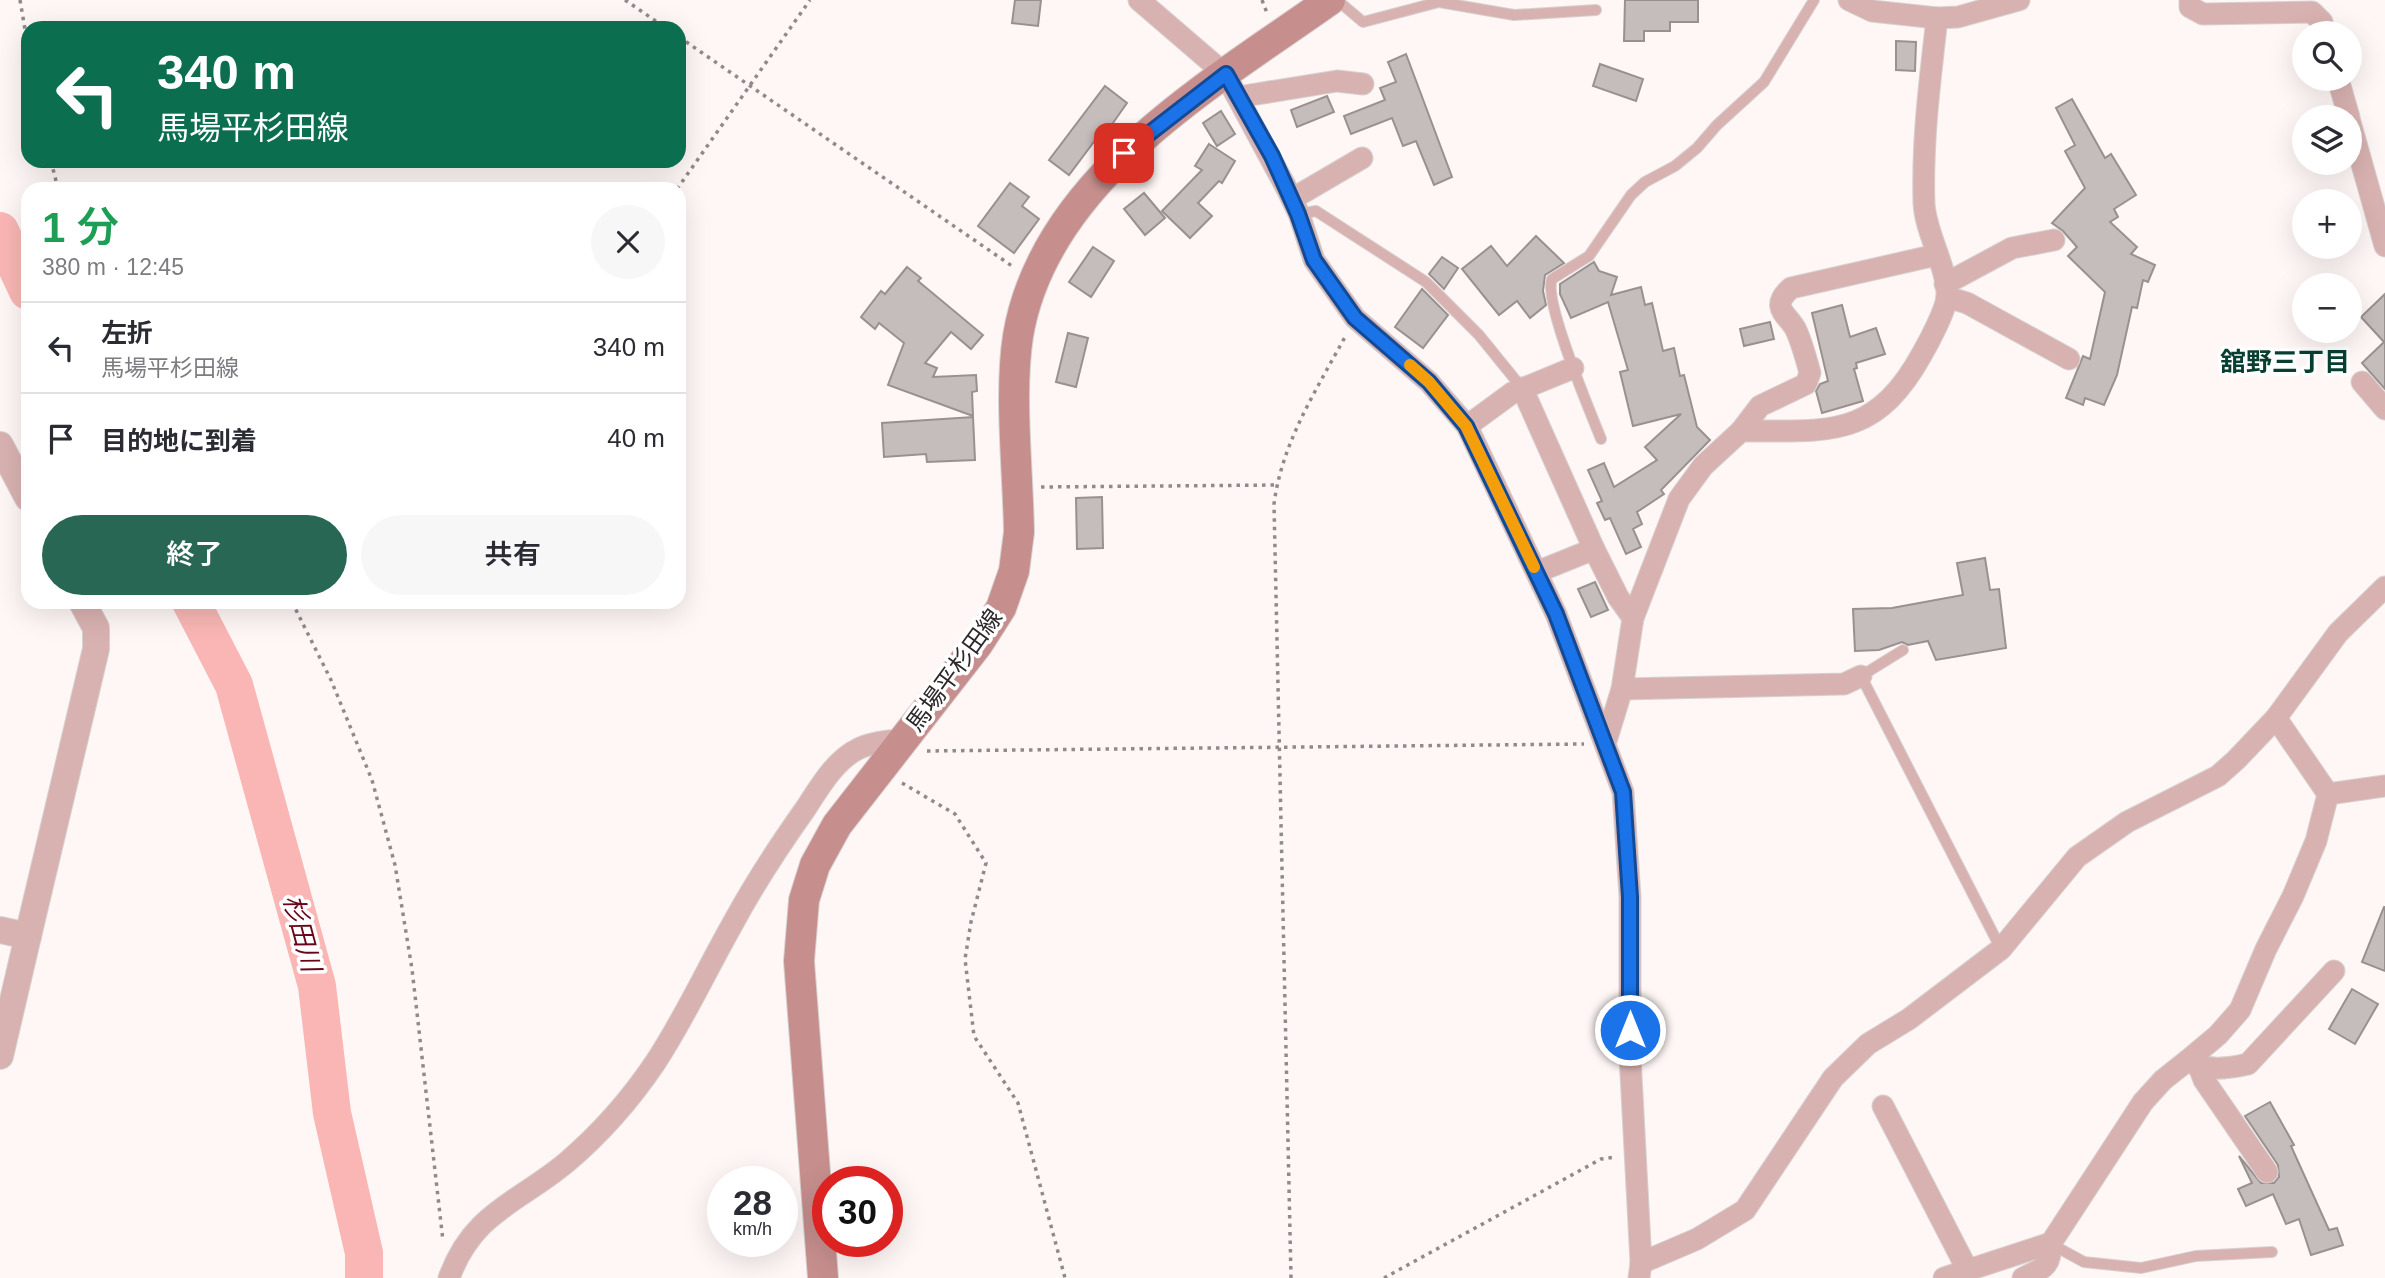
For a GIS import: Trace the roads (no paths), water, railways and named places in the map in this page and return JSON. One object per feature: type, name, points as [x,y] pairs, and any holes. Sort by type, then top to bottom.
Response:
[{"type":"main road","name":"馬場平杉田線","points":[[823,1278],[799,961],[800,921],[810,877],[821,851],[838,825],[978,644],[1001,608],[1018,553],[1016,354],[1021,321],[1034,282],[1047,253],[1069,216],[1124,153],[1232,86],[1330,0]]},
{"type":"street","points":[[1139,0],[1232,86],[1295,206],[1314,260],[1355,318],[1429,382],[1466,426],[1556,614],[1623,792],[1629,884],[1630,1056],[1640,1270],[1745,1210],[1833,1078],[1868,1044],[1909,1019],[2001,948],[2077,857],[2127,822],[2218,776],[2276,718],[2338,633],[2385,587]]},
{"type":"street","points":[[1849,0],[1872,11],[1951,12],[2019,0]]},
{"type":"street","points":[[2190,0],[2190,7],[2203,14],[2312,12],[2321,21]]},
{"type":"street","points":[[1951,12],[1924,169],[1924,207],[1946,290],[2069,359]]},
{"type":"street","points":[[1232,86],[1337,81],[1363,84]]},
{"type":"street","points":[[1295,206],[1362,158]]},
{"type":"street","points":[[2362,165],[2385,246]]},
{"type":"street","points":[[1741,431],[1829,430],[1845,426],[1877,410],[1903,384],[1916,366],[1946,290],[2012,248],[2054,240]]},
{"type":"street","points":[[1606,741],[1622,689],[1633,618],[1679,499],[1703,466],[1741,431],[1760,406],[1805,384],[1810,373],[1794,326],[1782,313],[1781,307],[1786,293],[1791,288],[1936,254]]},
{"type":"street","points":[[1466,426],[1522,388],[1573,368]]},
{"type":"street","points":[[2362,383],[2385,409]]},
{"type":"street","points":[[1522,388],[1594,550],[1618,597],[1633,618]]},
{"type":"street","points":[[0,445],[21,485]]},
{"type":"street","points":[[1537,572],[1594,550]]},
{"type":"street","points":[[0,1056],[96,649],[96,628],[86,609]]},
{"type":"street","points":[[1622,689],[1843,684],[1861,677]]},
{"type":"street","points":[[2023,1278],[2045,1267],[2051,1256],[2050,1243],[2143,1102],[2163,1080],[2193,1064],[2240,1010],[2298,885],[2316,841],[2328,794],[2276,718]]},
{"type":"street","points":[[449,1278],[457,1255],[470,1236],[484,1222],[565,1163],[606,1126],[643,1080],[691,1005],[768,862],[833,771],[857,749],[904,739]]},
{"type":"street","points":[[2328,794],[2385,786]]},
{"type":"street","points":[[0,930],[28,936]]},
{"type":"street","points":[[2193,1064],[2228,1069],[2248,1064],[2334,971]]},
{"type":"street","points":[[2193,1064],[2267,1172]]},
{"type":"street","points":[[1883,1106],[1963,1256],[1967,1269]]},
{"type":"street","points":[[1944,1278],[2050,1243]]},
{"type":"lane","points":[[1337,0],[1363,22],[1439,2],[1514,15],[1595,10]]},
{"type":"lane","points":[[1601,439],[1573,368],[1550,298],[1552,279],[1589,256],[1631,195],[1645,182],[1675,166],[1697,148],[1717,125],[1764,82],[1814,0]]},
{"type":"lane","points":[[1295,206],[1316,211],[1426,282],[1479,335],[1522,388]]},
{"type":"lane","points":[[1903,650],[1861,677],[2001,948]]},
{"type":"lane","points":[[2050,1243],[2084,1262],[2141,1268],[2196,1256],[2272,1252]]},
{"type":"waterway","name":"杉田川","points":[[0,231],[21,276]]},
{"type":"waterway","name":"杉田川","points":[[195,609],[234,685],[317,986],[332,1113],[364,1253],[364,1278]]},
{"type":"district","name":"舘野三丁目","points":[[2285,362]]}]
